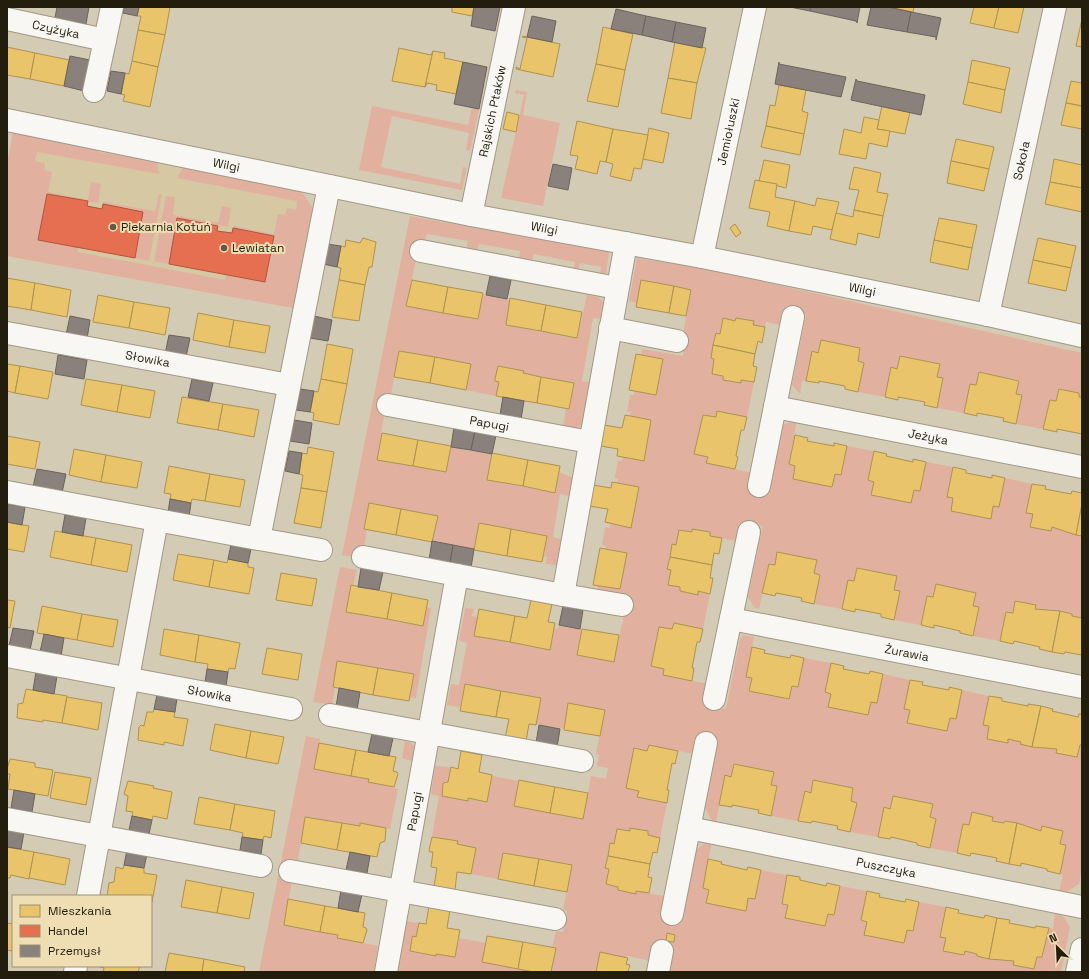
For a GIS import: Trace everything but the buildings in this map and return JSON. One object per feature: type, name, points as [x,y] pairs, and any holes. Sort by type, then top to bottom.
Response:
[{"type":"street","points":[[94,92],[112,7]]},
{"type":"street","name":"Rajskich Ptaków","points":[[471,215],[514,7]]},
{"type":"street","name":"Jemiołuszki","points":[[702,257],[755,7]]},
{"type":"street","name":"Sokoła","points":[[988,315],[1055,7]]},
{"type":"street","name":"Czyżyka","points":[[7,19],[105,40]]},
{"type":"street","name":"Wilgi","points":[[7,120],[471,215],[702,257],[988,315],[1082,336]]},
{"type":"street","points":[[259,539],[329,186]]},
{"type":"street","points":[[563,595],[626,244]]},
{"type":"street","points":[[420,251],[617,288]]},
{"type":"street","points":[[759,486],[793,317]]},
{"type":"street","points":[[610,328],[677,341]]},
{"type":"street","name":"Słowika","points":[[7,333],[289,385]]},
{"type":"street","name":"Papugi","points":[[388,405],[590,442]]},
{"type":"street","name":"Jeżyka","points":[[775,407],[1082,467]]},
{"type":"street","points":[[7,492],[321,550]]},
{"type":"street","points":[[88,895],[157,520]]},
{"type":"street","points":[[714,699],[749,532]]},
{"type":"street","points":[[363,556],[622,605]]},
{"type":"street","name":"Papugi","points":[[386,972],[457,575]]},
{"type":"street","name":"Żurawia","points":[[731,618],[1082,687]]},
{"type":"street","name":"Słowika","points":[[7,656],[291,709]]},
{"type":"street","points":[[330,715],[582,761]]},
{"type":"street","points":[[672,914],[706,743]]},
{"type":"street","points":[[7,819],[261,866]]},
{"type":"street","name":"Puszczyka","points":[[689,828],[1082,907]]},
{"type":"street","points":[[290,871],[555,919]]},
{"type":"street","points":[[1078,972],[1082,949]]},
{"type":"street","points":[[658,972],[662,951]]},
{"type":"shaded area","points":[[516,90],[527,92],[523,115],[560,123],[543,206],[501,198],[524,95],[515,93]]},
{"type":"shaded area","points":[[372,106],[468,125],[472,107],[479,109],[470,151],[466,150],[469,133],[392,116],[381,167],[460,184],[463,167],[467,168],[462,190],[359,170]]},
{"type":"shaded area","points":[[13,132],[301,191],[313,208],[293,308],[7,256],[7,165]]},
{"type":"shaded area","points":[[13,132],[95,149],[99,152],[157,161],[159,174],[37,152],[35,161],[45,163],[44,170],[52,172],[48,192],[88,200],[91,182],[101,184],[98,203],[47,194],[38,240],[78,247],[78,252],[225,280],[226,275],[265,282],[274,236],[233,228],[234,226],[274,234],[278,214],[285,215],[287,208],[296,210],[297,201],[177,178],[183,167],[301,191],[313,208],[293,308],[7,256],[7,165]]},
{"type":"shaded area","points":[[159,194],[162,195],[149,261],[135,258],[143,212],[103,204],[103,202],[155,211]]},
{"type":"shaded area","points":[[166,196],[175,197],[173,215],[218,223],[222,206],[231,208],[228,227],[177,218],[169,264],[154,261]]},
{"type":"shaded area","points":[[410,216],[609,252],[606,274],[600,275],[601,267],[580,263],[578,271],[573,270],[575,262],[534,254],[532,262],[519,260],[520,251],[479,244],[477,252],[466,250],[468,241],[427,234],[425,242],[420,242],[406,306],[478,319],[483,295],[510,300],[506,325],[577,338],[587,295],[598,297],[604,303],[603,319],[593,318],[582,381],[589,382],[583,422],[579,428],[563,427],[566,409],[569,409],[574,383],[523,373],[524,371],[499,366],[495,378],[496,381],[499,382],[496,396],[466,390],[471,364],[399,351],[391,394],[385,393],[382,416],[384,416],[377,459],[446,472],[451,447],[492,454],[487,480],[555,493],[559,472],[573,478],[570,496],[560,494],[553,537],[561,539],[557,565],[546,564],[547,557],[544,556],[547,536],[479,523],[474,549],[432,541],[437,516],[369,503],[364,529],[367,530],[364,548],[358,558],[342,555]]},
{"type":"shaded area","points":[[637,258],[711,270],[1082,353],[1082,397],[1079,397],[1079,393],[1059,389],[1056,401],[1050,400],[1043,429],[1016,424],[1022,395],[1016,394],[1019,380],[979,372],[976,385],[970,384],[964,413],[937,408],[943,379],[937,377],[940,364],[900,356],[897,369],[891,368],[885,397],[858,392],[864,363],[858,361],[860,348],[821,340],[818,353],[812,352],[806,381],[802,380],[800,394],[792,385],[806,315],[783,310],[780,325],[766,322],[765,327],[753,325],[753,321],[736,318],[735,321],[723,318],[720,334],[716,333],[711,358],[714,359],[712,374],[723,376],[723,380],[741,383],[741,380],[754,382],[747,417],[716,417],[703,415],[695,454],[708,457],[707,463],[753,473],[748,492],[765,496],[782,425],[797,420],[789,464],[795,466],[793,479],[832,487],[835,474],[841,475],[847,446],[874,451],[868,480],[874,482],[872,495],[911,503],[914,490],[920,491],[926,462],[953,467],[953,498],[951,511],[990,519],[993,506],[999,507],[1005,478],[1032,484],[1026,513],[1033,514],[1030,527],[1052,527],[1082,536],[1082,618],[1072,616],[1072,614],[1048,609],[1048,611],[1035,609],[1036,605],[1016,601],[1013,613],[1006,612],[1000,641],[973,636],[979,607],[973,606],[976,593],[936,584],[933,597],[927,596],[921,625],[894,620],[900,591],[894,590],[857,568],[854,581],[848,580],[842,609],[814,604],[820,575],[814,573],[817,561],[778,552],[775,565],[769,564],[759,609],[755,608],[748,597],[763,526],[750,524],[748,528],[739,526],[735,541],[710,536],[710,532],[692,529],[692,532],[680,530],[676,545],[672,544],[667,569],[671,570],[668,585],[680,587],[680,591],[697,595],[698,591],[710,594],[703,629],[674,623],[672,629],[659,627],[651,666],[664,669],[663,675],[708,684],[703,704],[726,709],[740,639],[743,635],[754,637],[746,676],[752,678],[749,691],[798,687],[804,658],[831,663],[825,692],[831,694],[828,706],[871,702],[877,703],[883,674],[910,680],[904,709],[910,710],[908,723],[947,731],[950,718],[956,719],[962,690],[989,696],[983,725],[989,726],[987,739],[1007,743],[1008,739],[1021,742],[1020,744],[1044,749],[1045,747],[1057,749],[1056,753],[1077,757],[1080,745],[1082,745],[1082,867],[1079,884],[1065,893],[1059,892],[1063,875],[1060,874],[1066,845],[1060,844],[1042,826],[1041,831],[1029,828],[1029,826],[1005,821],[1004,823],[992,821],[992,817],[972,812],[969,825],[963,824],[957,853],[930,848],[936,819],[930,817],[932,804],[893,796],[890,809],[884,808],[878,837],[850,832],[857,803],[851,801],[853,788],[814,780],[811,793],[805,792],[798,821],[771,816],[777,787],[771,785],[774,772],[735,764],[731,777],[725,776],[716,822],[712,821],[705,808],[718,741],[697,736],[694,754],[649,745],[647,751],[634,749],[626,788],[639,791],[638,797],[667,803],[660,838],[648,835],[648,831],[630,828],[630,831],[618,829],[614,844],[610,844],[605,868],[609,869],[606,884],[618,887],[618,890],[636,894],[636,891],[664,896],[660,918],[681,922],[696,850],[708,841],[712,842],[703,888],[709,890],[706,903],[746,910],[748,898],[755,899],[761,870],[787,875],[782,904],[788,905],[785,918],[825,926],[828,914],[834,915],[840,886],[867,891],[861,920],[867,922],[865,935],[904,943],[907,930],[913,931],[919,902],[946,907],[940,936],[946,938],[964,955],[965,951],[977,954],[977,956],[1001,961],[1002,959],[1014,961],[1013,965],[1034,969],[1037,957],[1043,957],[1049,928],[1053,929],[1055,912],[1061,913],[1070,927],[1061,972],[669,972],[674,952],[653,947],[650,961],[628,956],[596,972],[551,972],[556,949],[552,948],[556,931],[563,932],[567,911],[563,910],[572,865],[504,853],[498,879],[471,874],[476,848],[457,844],[457,841],[432,837],[439,796],[431,794],[435,766],[451,767],[448,782],[445,781],[442,796],[468,801],[468,798],[487,802],[492,776],[519,781],[514,806],[583,819],[591,776],[606,779],[608,768],[597,766],[599,755],[596,754],[604,710],[568,703],[564,728],[560,729],[536,724],[541,698],[465,684],[460,707],[447,705],[451,684],[459,685],[467,643],[459,641],[466,608],[474,609],[472,616],[477,617],[474,636],[550,650],[555,628],[558,629],[559,625],[582,629],[577,655],[614,661],[628,596],[597,591],[598,585],[620,589],[627,553],[605,549],[606,546],[602,545],[605,527],[610,528],[610,524],[631,527],[639,487],[617,483],[618,479],[615,478],[618,460],[622,461],[623,457],[651,420],[630,416],[631,412],[627,412],[630,395],[634,395],[635,391],[656,395],[662,359],[641,355],[642,349],[683,356],[686,335],[683,334],[691,290],[658,283],[637,303],[629,301]]},
{"type":"shaded area","points":[[340,567],[357,570],[347,612],[422,626],[426,607],[431,608],[416,698],[410,697],[413,674],[337,661],[332,705],[313,702]]},
{"type":"shaded area","points":[[306,736],[320,739],[315,769],[369,779],[369,782],[398,789],[390,829],[361,823],[360,826],[305,817],[298,860],[290,859],[286,880],[292,881],[284,925],[338,935],[338,938],[378,946],[374,972],[259,972]]},
{"type":"shaded area","points":[[405,741],[412,743],[415,748],[408,787],[412,761],[402,758]]},
{"type":"shaded area","points":[[405,921],[419,923],[416,937],[413,936],[410,952],[455,957],[459,938],[486,943],[483,962],[534,972],[396,972]]},
{"type":"place","name":"Piekarnia Kotuń","points":[[113,227]]},
{"type":"place","name":"Lewiatan","points":[[224,248]]}]
